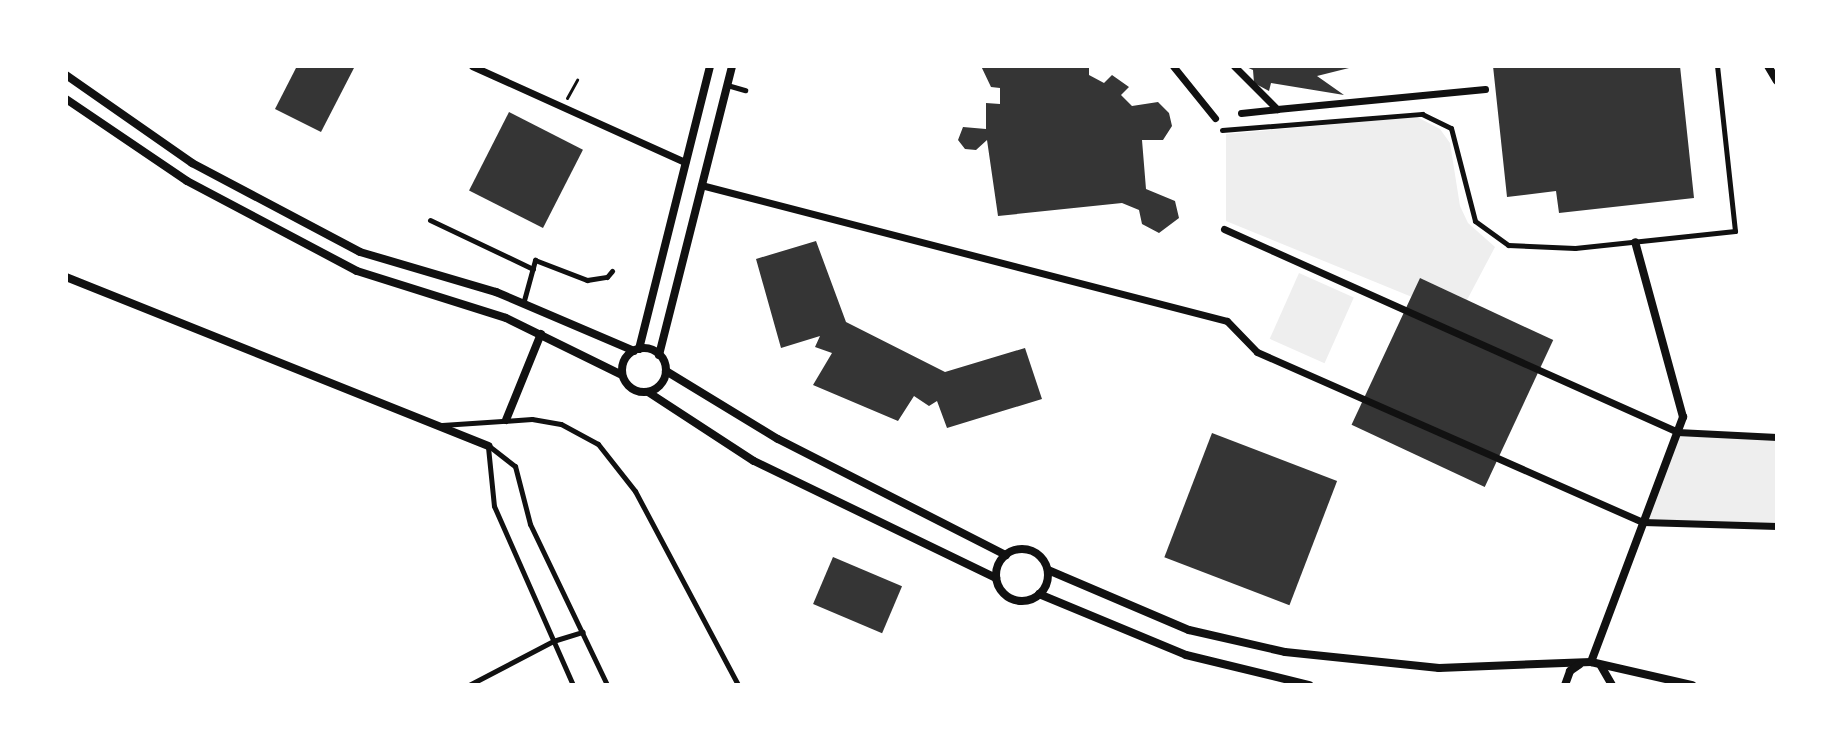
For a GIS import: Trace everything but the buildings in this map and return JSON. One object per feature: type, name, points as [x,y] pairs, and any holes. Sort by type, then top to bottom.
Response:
[{"type":"street","points":[[472,66],[685,162]]},
{"type":"street","points":[[622,375],[625,358],[636,350],[710,66]]},
{"type":"street","points":[[732,66],[659,355],[666,371],[778,439],[1006,555],[1031,551],[1048,570],[1189,630],[1285,652],[1439,668],[1591,662],[1692,685]]},
{"type":"street","points":[[1173,66],[1215,118]]},
{"type":"street","points":[[1234,66],[1277,109]]},
{"type":"street","points":[[1768,66],[1777,81]]},
{"type":"street","points":[[66,75],[192,163],[360,252],[523,304],[636,350],[659,355]]},
{"type":"street","points":[[1241,113],[1485,89]]},
{"type":"street","points":[[66,99],[187,181],[357,271],[541,334],[622,375],[632,389],[648,392],[754,461],[996,578],[1013,599],[1039,594],[1186,655],[1309,685]]},
{"type":"street","points":[[701,185],[1227,321],[1257,352],[1643,522],[1777,526]]},
{"type":"street","points":[[1224,229],[1677,432],[1777,437]]},
{"type":"street","points":[[1565,685],[1570,671],[1591,662],[1683,417],[1635,242]]},
{"type":"street","points":[[66,277],[488,446]]},
{"type":"street","points":[[506,420],[541,334]]},
{"type":"street","points":[[648,392],[662,383],[666,371]]},
{"type":"street","points":[[996,578],[1006,555]]},
{"type":"street","points":[[1039,594],[1048,570]]},
{"type":"street","points":[[1591,662],[1605,669],[1612,685]]},
{"type":"lane","points":[[1222,130],[1422,114],[1451,128],[1475,221],[1508,245],[1575,248],[1735,231],[1717,66]]},
{"type":"lane","points":[[727,85],[745,90]]},
{"type":"lane","points":[[430,220],[533,269]]},
{"type":"lane","points":[[523,304],[535,260],[587,280],[607,277],[612,271]]},
{"type":"lane","points":[[437,426],[506,420],[561,424],[598,444],[635,491],[738,685]]},
{"type":"lane","points":[[488,446],[515,466],[530,524],[607,685]]},
{"type":"lane","points":[[488,446],[494,506],[573,685]]},
{"type":"lane","points":[[469,685],[553,641],[583,632]]},
{"type":"path","points":[[562,108],[577,80]]},
{"type":"shaded area","points":[[1417,117],[1440,129],[1450,143],[1460,206],[1468,223],[1495,247],[1467,300],[1420,278],[1412,297],[1226,221],[1226,134]]},
{"type":"shaded area","points":[[1299,273],[1354,297],[1325,363],[1270,339]]},
{"type":"shaded area","points":[[1677,432],[1777,437],[1777,526],[1643,522]]}]
